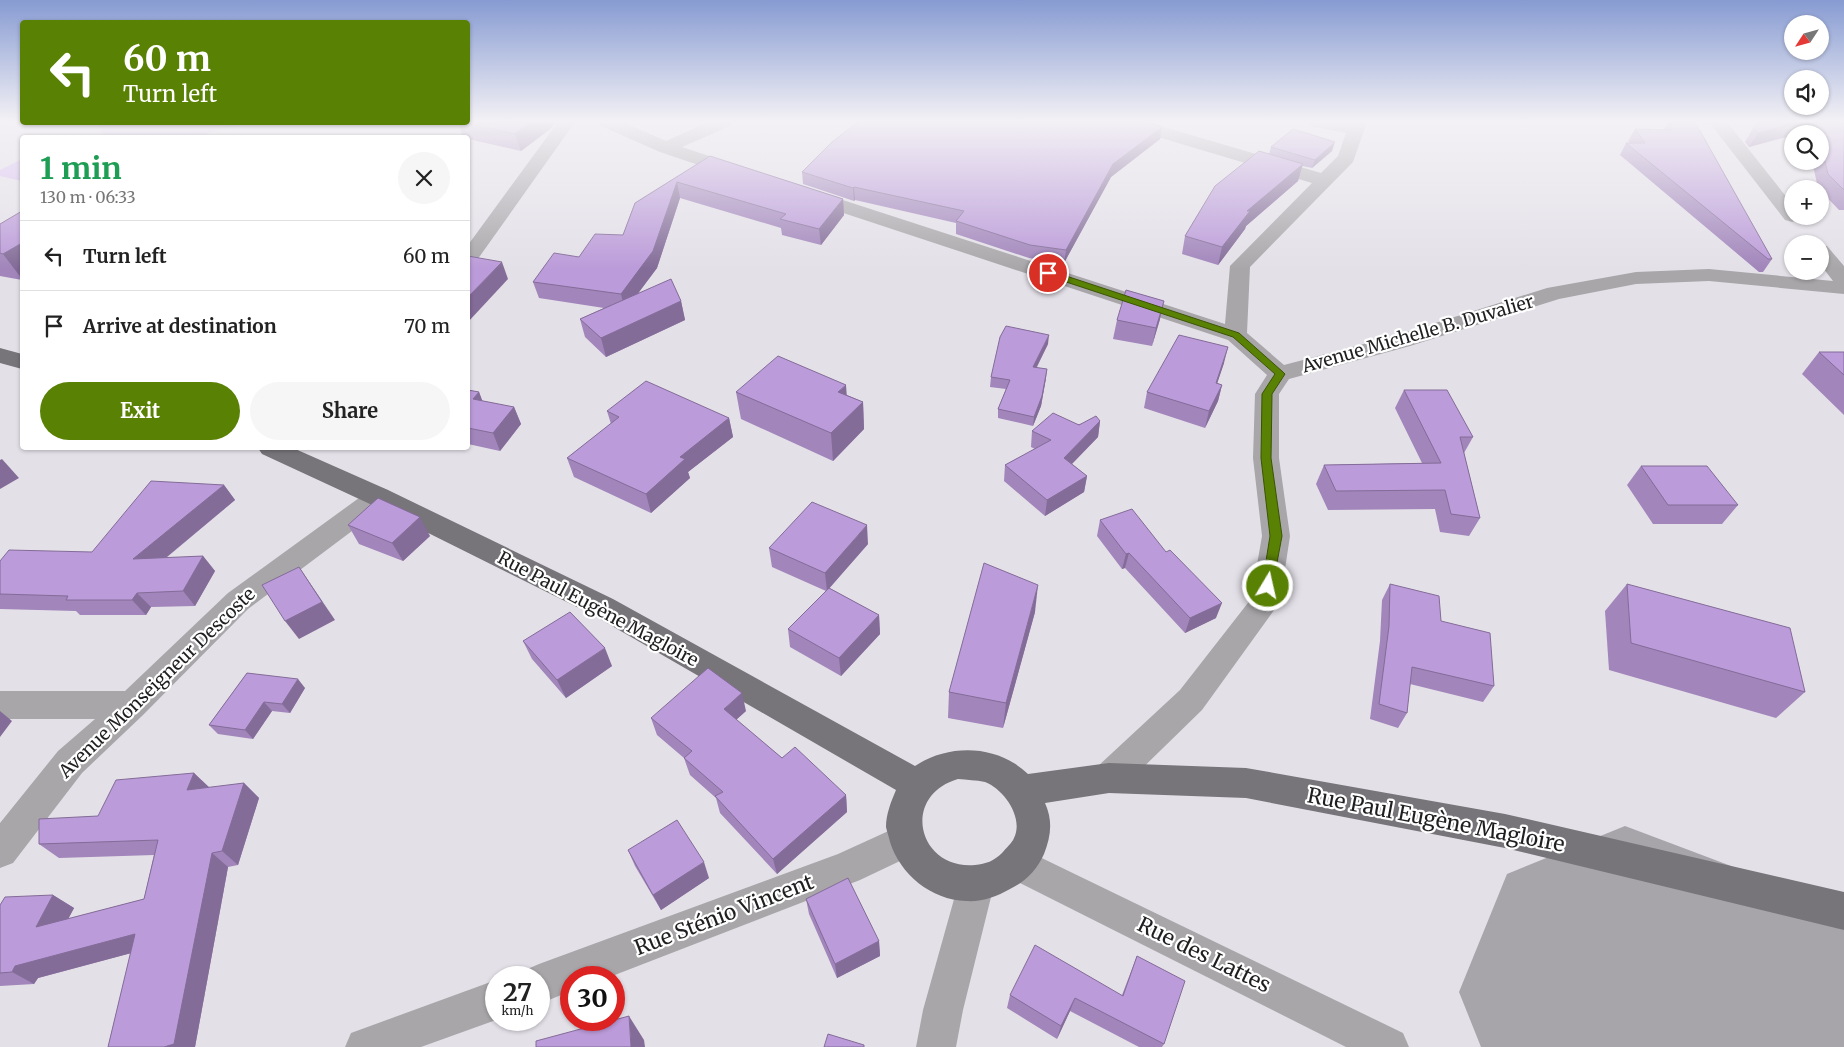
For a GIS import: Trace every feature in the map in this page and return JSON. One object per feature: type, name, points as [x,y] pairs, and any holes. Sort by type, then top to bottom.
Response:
[{"type":"main road","points":[[0,355],[20,361]]},
{"type":"main road","name":"Rue Paul Eugène Magloire","points":[[275,450],[379,497],[603,607],[918,785]]},
{"type":"main road","points":[[958,764],[982,765],[1004,774],[1022,791],[1030,808],[1034,828],[1030,847],[1019,864],[1000,878],[976,885],[958,884],[941,878],[926,868],[914,855],[906,840],[905,811],[910,797],[918,785],[936,771],[958,764]]},
{"type":"main road","name":"Rue Paul Eugène Magloire","points":[[1022,791],[1109,778],[1246,783],[1505,832],[1844,911]]},
{"type":"street","points":[[470,256],[532,171]]},
{"type":"street","points":[[736,171],[758,178]]},
{"type":"street","points":[[1292,171],[1323,180]]},
{"type":"street","points":[[1236,335],[1240,266],[1333,171]]},
{"type":"street","points":[[1757,171],[1844,280]]},
{"type":"street","points":[[795,190],[1236,335],[1280,374]]},
{"type":"street","name":"Avenue Michelle B. Duvalier","points":[[1109,778],[1191,700],[1265,602],[1276,536],[1266,458],[1267,394],[1280,374],[1402,341],[1555,293],[1636,278],[1709,275],[1844,288]]},
{"type":"street","name":"Avenue Monseigneur Descoste","points":[[0,851],[70,762],[238,602],[379,497]]},
{"type":"street","points":[[0,705],[132,705]]},
{"type":"street","name":"Rue Sténio Vincent","points":[[550,980],[847,868],[906,840]]},
{"type":"street","name":"Rue des Lattes","points":[[1019,864],[1389,1047]]},
{"type":"street","points":[[936,1047],[943,1010],[976,885]]},
{"type":"street","points":[[365,1047],[485,1004]]},
{"type":"shaded area","points":[[0,171],[20,171],[20,181],[0,176]]},
{"type":"building","points":[[686,171],[756,171],[843,199],[819,229],[780,219],[786,214],[677,182],[653,251],[621,294],[533,282],[554,253],[579,257],[595,234],[623,235],[635,203]]},
{"type":"building","points":[[1109,171],[1066,250],[1030,245],[956,221],[964,211],[853,188],[802,172]]},
{"type":"building","points":[[1234,171],[1295,171],[1247,211],[1250,211],[1222,247],[1185,236],[1215,186]]},
{"type":"building","points":[[1660,171],[1722,171],[1772,259],[1768,259]]},
{"type":"building","points":[[1827,171],[1844,171],[1844,190],[1828,174]]},
{"type":"building","points":[[20,212],[20,244],[3,254],[0,253],[0,224]]},
{"type":"building","points":[[470,256],[502,262],[470,295]]},
{"type":"building","points":[[671,279],[681,301],[601,338],[580,319]]},
{"type":"building","points":[[1126,290],[1164,301],[1156,328],[1117,320]]},
{"type":"building","points":[[1006,326],[1049,335],[1033,367],[1047,369],[1042,396],[1034,417],[998,409],[1010,380],[991,377],[1000,337]]},
{"type":"building","points":[[1179,335],[1228,347],[1216,383],[1222,385],[1209,411],[1147,392]]},
{"type":"building","points":[[1819,352],[1844,352],[1844,375]]},
{"type":"building","points":[[778,356],[846,385],[838,392],[863,402],[831,433],[736,392]]},
{"type":"building","points":[[646,381],[729,418],[680,457],[685,459],[646,494],[567,458],[619,417],[607,411]]},
{"type":"building","points":[[470,390],[479,392],[473,399],[514,407],[493,433],[470,428]]},
{"type":"building","points":[[1404,390],[1447,390],[1473,437],[1460,437],[1480,518],[1451,514],[1445,490],[1336,491],[1324,465],[1441,463]]},
{"type":"building","points":[[1053,413],[1079,425],[1096,416],[1100,421],[1064,458],[1087,476],[1047,500],[1005,465],[1051,440],[1032,431]]},
{"type":"building","points":[[1641,466],[1707,466],[1738,505],[1668,505]]},
{"type":"building","points":[[151,481],[224,485],[133,559],[203,556],[183,591],[137,593],[132,600],[66,600],[68,596],[0,594],[0,561],[9,550],[92,552]]},
{"type":"building","points":[[378,498],[420,517],[392,543],[348,525]]},
{"type":"building","points":[[812,502],[867,525],[825,573],[769,548]]},
{"type":"building","points":[[1132,509],[1166,552],[1170,550],[1222,603],[1190,618],[1129,553],[1126,554],[1100,520]]},
{"type":"building","points":[[984,563],[1038,585],[1006,703],[949,692]]},
{"type":"building","points":[[299,567],[322,602],[285,621],[262,585]]},
{"type":"building","points":[[1390,584],[1439,596],[1441,621],[1490,633],[1494,686],[1412,667],[1407,713],[1379,704],[1389,626]]},
{"type":"building","points":[[1627,584],[1790,628],[1805,692],[1631,643]]},
{"type":"building","points":[[829,588],[879,615],[839,658],[788,629]]},
{"type":"building","points":[[570,612],[605,648],[557,680],[523,641]]},
{"type":"building","points":[[708,668],[742,693],[724,709],[782,758],[795,747],[846,795],[773,859],[715,796],[723,792],[684,758],[692,751],[651,718]]},
{"type":"building","points":[[247,673],[298,679],[282,704],[264,702],[245,730],[209,725]]},
{"type":"building","points":[[194,773],[187,790],[244,783],[222,851],[212,853],[174,1044],[164,1047],[108,1047],[135,934],[15,966],[12,972],[0,973],[0,905],[5,897],[53,895],[36,927],[144,899],[158,840],[39,844],[39,819],[98,816],[116,780]]},
{"type":"building","points":[[677,820],[704,862],[653,895],[628,850]]},
{"type":"building","points":[[848,878],[879,941],[835,964],[806,899]]},
{"type":"building","points":[[1035,945],[1123,996],[1137,956],[1185,981],[1164,1044],[1075,998],[1061,1026],[1010,995]]},
{"type":"building","points":[[629,1016],[631,1047],[536,1047],[536,1041],[573,1031],[625,1031],[625,1017]]},
{"type":"building","points":[[828,1034],[864,1045],[864,1047],[824,1047]]},
{"type":"runway","points":[[1625,992],[1755,1047]]},
{"type":"route","points":[[1048,273],[1236,335],[1280,374],[1267,394],[1266,458],[1276,536],[1268,586]]}]
